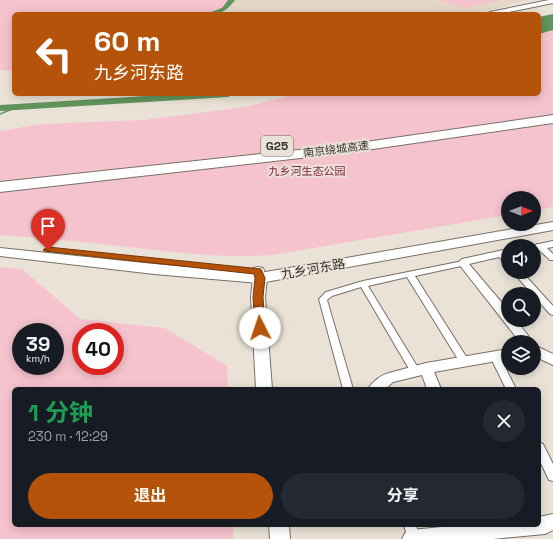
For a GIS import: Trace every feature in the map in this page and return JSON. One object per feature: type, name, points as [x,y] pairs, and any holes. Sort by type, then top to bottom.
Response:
[{"type":"highway","name":"南京绕城高速","points":[[0,176],[337,140],[553,110]]},
{"type":"highway","name":"南京绕城高速","points":[[0,187],[345,149],[553,119]]},
{"type":"main road","points":[[500,12],[553,2]]},
{"type":"main road","points":[[508,12],[553,2]]},
{"type":"main road","points":[[541,221],[553,218]]},
{"type":"main road","name":"九乡河东路","points":[[0,252],[154,269],[259,275],[553,226]]},
{"type":"main road","name":"九乡河东路","points":[[0,244],[259,275],[501,228]]},
{"type":"street","points":[[541,246],[553,244]]},
{"type":"street","points":[[541,250],[553,258]]},
{"type":"street","points":[[347,387],[323,298],[329,294],[364,284],[463,263],[466,260],[501,256]]},
{"type":"street","points":[[463,263],[501,309]]},
{"type":"street","points":[[259,275],[258,297],[264,387]]},
{"type":"street","points":[[410,275],[464,361]]},
{"type":"street","points":[[523,279],[553,312]]},
{"type":"street","points":[[364,284],[433,387]]},
{"type":"street","points":[[515,327],[522,335]]},
{"type":"street","points":[[541,354],[553,360]]},
{"type":"street","points":[[378,387],[389,378],[421,369],[501,355]]},
{"type":"street","points":[[507,375],[510,387]]},
{"type":"street","points":[[541,451],[553,476]]},
{"type":"street","points":[[541,525],[553,522]]},
{"type":"street","points":[[279,527],[280,539]]},
{"type":"street","points":[[411,527],[414,539]]},
{"type":"street","points":[[411,539],[487,528],[506,527]]},
{"type":"shaded area","points":[[232,0],[528,0],[483,12],[225,12],[232,4]]},
{"type":"shaded area","points":[[553,14],[553,30],[541,33],[541,17]]},
{"type":"green space","points":[[0,0],[229,0],[223,9],[210,12],[12,12],[12,71],[0,70]]},
{"type":"green space","points":[[438,0],[502,0],[466,8]]},
{"type":"green space","name":"九乡河生态公园","points":[[553,30],[553,207],[541,210],[541,191],[501,191],[501,216],[272,255],[254,256],[200,254],[0,235],[0,131],[43,124],[144,120],[244,107],[290,96],[541,96],[541,33]]},
{"type":"green space","points":[[0,267],[22,269],[80,319],[118,323],[72,323],[72,375],[124,375],[124,324],[165,328],[227,366],[228,387],[12,387],[12,527],[233,527],[233,539],[0,539]]},
{"type":"waterway","points":[[215,12],[224,9],[232,0]]},
{"type":"waterway","points":[[0,108],[195,96]]},
{"type":"waterway","points":[[0,114],[19,106]]},
{"type":"route","points":[[48,250],[258,271],[260,278],[258,297],[260,328]]}]
